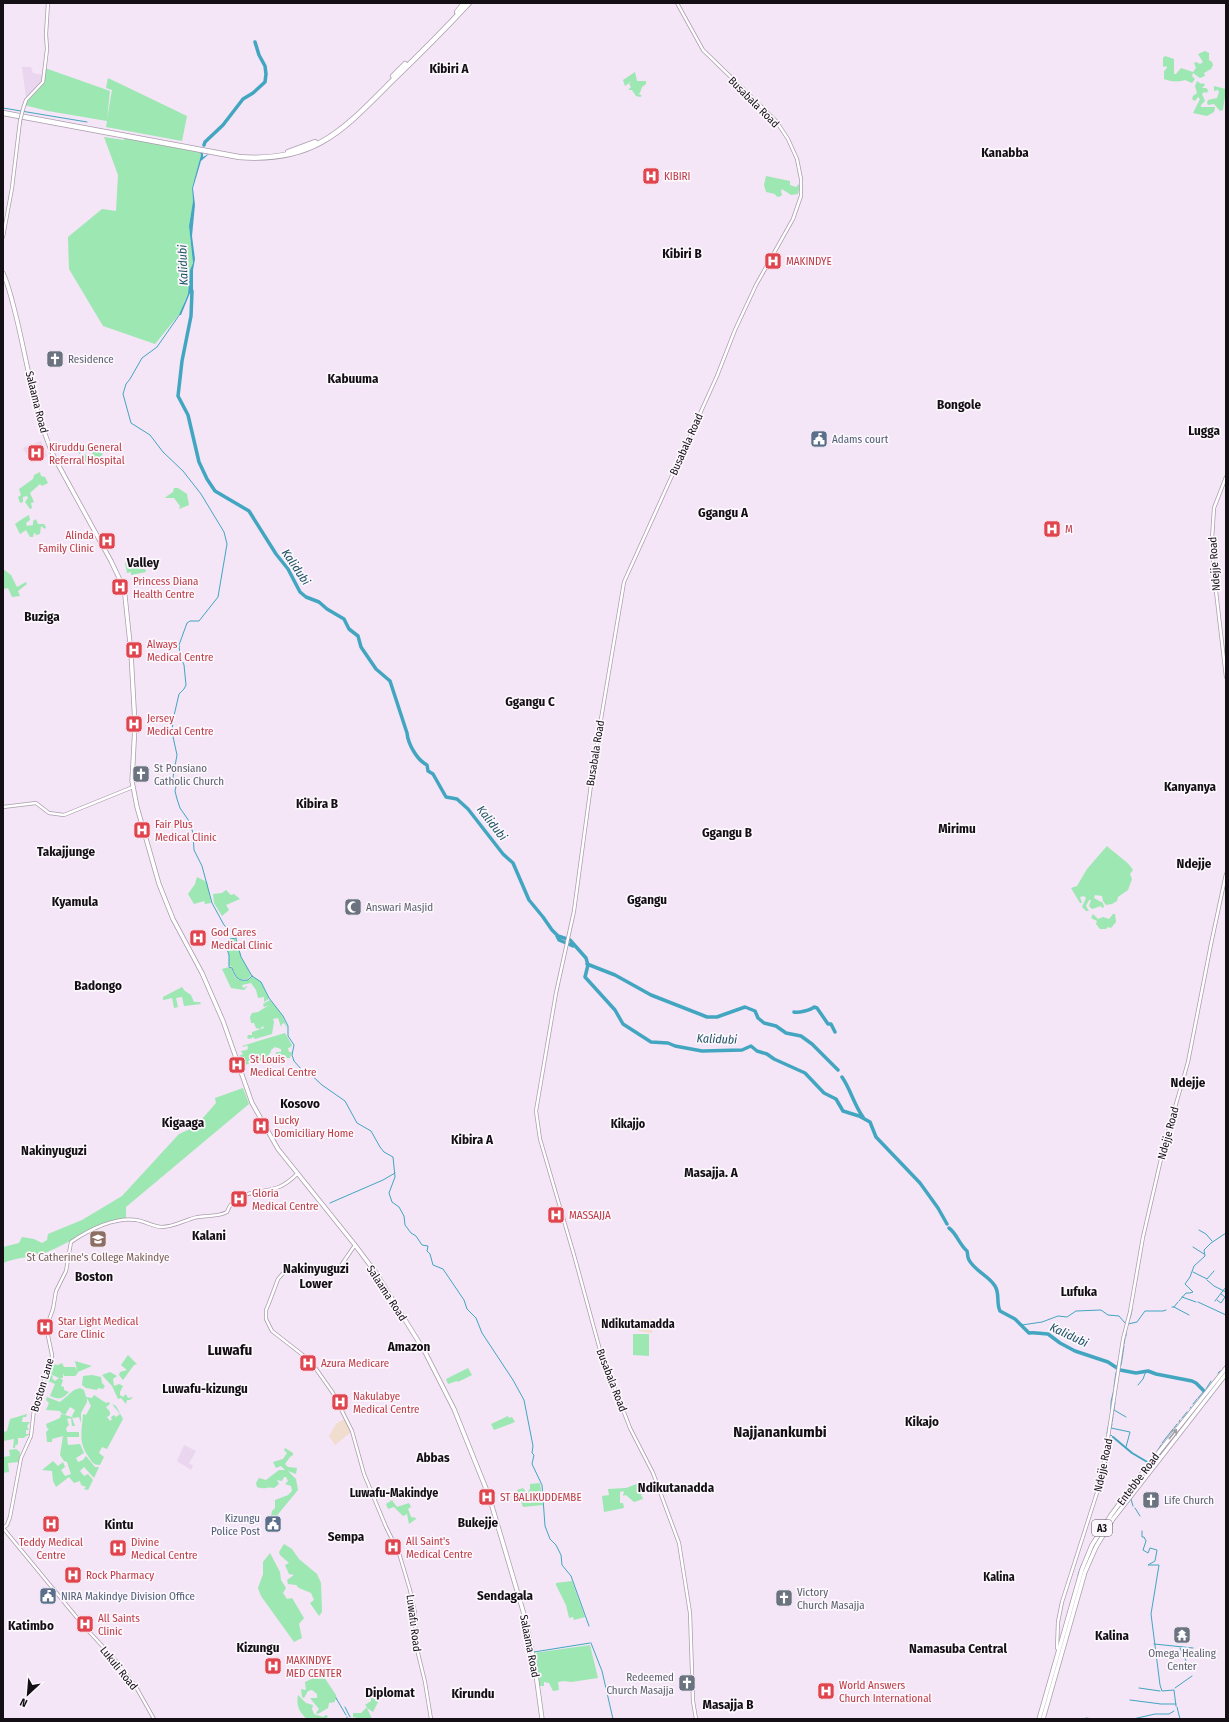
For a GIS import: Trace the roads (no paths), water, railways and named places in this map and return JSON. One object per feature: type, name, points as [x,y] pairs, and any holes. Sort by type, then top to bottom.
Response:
[{"type":"highway","points":[[239,156],[286,153],[314,143],[336,130],[362,108],[464,3]]},
{"type":"highway","points":[[3,111],[239,156],[265,158],[292,154],[308,149],[331,137],[357,116],[469,3]]},
{"type":"main road","name":"Salaama Road","points":[[3,273],[17,319],[46,440],[105,549],[120,580],[125,596],[135,725],[132,766],[133,787],[143,829],[166,902],[177,928],[202,973],[233,1046],[245,1086],[254,1108],[278,1149],[355,1246],[403,1315],[433,1368],[462,1426],[489,1496],[526,1621],[535,1667],[542,1719]]},
{"type":"main road","name":"Entebbe Road","points":[[1040,1719],[1082,1570],[1092,1545],[1111,1515],[1188,1414],[1226,1368]]},
{"type":"main road","name":"Entebbe Road","points":[[1043,1719],[1060,1650],[1085,1572],[1096,1547],[1113,1519],[1226,1374]]},
{"type":"main road","points":[[1188,1414],[1192,1418]]},
{"type":"street","points":[[3,237],[12,188],[20,121],[23,109],[26,100],[43,82],[47,49],[46,34],[48,3]]},
{"type":"street","name":"Busabala Road","points":[[677,3],[703,50],[776,121],[782,129],[800,166],[802,186],[801,196],[792,219],[756,285],[735,330],[721,367],[624,582],[594,756],[574,911],[566,945],[536,1111],[538,1130],[600,1350],[630,1428],[652,1473],[679,1543],[690,1613],[693,1701],[696,1719]]},
{"type":"street","name":"Ndejje Road","points":[[1226,477],[1214,508],[1212,539],[1214,574],[1226,677]]},
{"type":"street","points":[[3,807],[36,803],[49,813],[66,815],[133,787]]},
{"type":"street","name":"Ndejje Road","points":[[1060,1650],[1058,1622],[1062,1602],[1102,1477],[1127,1322],[1143,1237],[1164,1146],[1188,1062],[1210,944],[1226,874]]},
{"type":"street","name":"Boston Lane","points":[[3,1528],[7,1525],[10,1516],[21,1458],[31,1436],[34,1409],[52,1355],[47,1331],[48,1323],[53,1309],[56,1291],[66,1271],[71,1242],[92,1229],[117,1221],[136,1220],[162,1227],[174,1225],[197,1217],[222,1214],[227,1212],[229,1206],[237,1198],[257,1191],[281,1186],[297,1174]]},
{"type":"street","name":"Luwafu Road","points":[[355,1246],[340,1267],[295,1268],[285,1270],[278,1279],[266,1312],[266,1319],[272,1331],[301,1353],[314,1366],[333,1393],[352,1431],[364,1474],[399,1554],[410,1590],[414,1608],[416,1646],[425,1682],[431,1719]]},
{"type":"street","name":"Lukuli Road","points":[[3,1528],[79,1620],[116,1661],[136,1687],[154,1719]]},
{"type":"water","points":[[200,152],[203,152],[203,157],[210,153],[201,161],[193,188],[195,205],[192,236],[195,259],[193,270],[193,297],[190,293],[181,315],[179,315],[188,294],[190,270],[193,263],[189,226],[193,201],[192,188],[201,155]]},
{"type":"waterway","name":"Kalidubi","points":[[204,145],[205,142],[223,125],[243,99],[253,93],[265,82],[265,66],[259,55],[255,42]]},
{"type":"waterway","points":[[3,108],[87,122]]},
{"type":"waterway","points":[[20,127],[21,122]]},
{"type":"waterway","name":"Kalidubi","points":[[192,291],[191,316],[182,361],[178,396],[188,415],[199,462],[207,479],[215,491],[249,511],[276,554],[288,569],[300,592],[306,597],[319,602],[327,609],[344,619],[349,629],[358,636],[361,647],[376,669],[390,681],[409,742],[417,756],[427,765],[428,771],[433,774],[446,797],[457,799],[468,809],[503,854],[513,863],[529,900],[552,930],[558,936],[570,940],[586,958],[588,965],[585,977],[615,1010],[623,1024],[651,1042],[668,1043],[675,1046],[702,1051],[742,1050],[751,1046],[757,1051],[767,1054],[774,1059],[805,1073],[824,1093],[836,1099],[843,1111],[859,1116],[870,1122],[876,1137],[920,1183],[938,1208],[947,1224]]},
{"type":"waterway","points":[[180,314],[157,347],[142,358],[126,384],[123,394],[131,423],[150,435],[163,452],[183,471],[201,494],[224,532],[227,544],[218,597],[199,621],[190,621],[187,623],[179,645],[180,656],[184,665],[186,685],[179,694],[172,732],[177,755],[173,777],[177,782],[175,791],[177,799],[180,808],[189,821],[193,833],[194,850],[202,866],[212,903],[224,925],[235,935],[241,957],[252,976],[261,982],[269,998],[283,1016],[288,1026],[288,1036],[294,1045],[292,1055],[294,1061],[302,1070],[308,1072],[322,1085],[345,1101],[357,1123],[371,1131],[384,1152],[393,1157],[395,1177],[389,1193],[392,1202],[399,1207],[404,1216],[405,1225],[411,1233],[416,1236],[422,1245],[428,1246],[427,1251],[430,1254],[433,1265],[443,1269],[464,1300],[467,1309],[476,1318],[482,1333],[513,1380],[524,1400],[533,1446],[532,1453],[534,1455],[532,1464],[542,1485],[545,1526],[550,1539],[556,1545],[561,1555],[562,1565],[571,1576],[589,1626]]},
{"type":"waterway","name":"Kalidubi","points":[[556,934],[559,940],[573,946]]},
{"type":"waterway","points":[[236,938],[230,939],[225,943],[229,955],[229,967],[232,968],[237,978],[241,980],[248,980],[252,976]]},
{"type":"waterway","name":"Kalidubi","points":[[587,964],[615,975],[651,995],[707,1017],[717,1017],[745,1007],[755,1011],[758,1018],[764,1023],[776,1026],[786,1033],[801,1036],[812,1044],[838,1070]]},
{"type":"waterway","points":[[794,1012],[805,1011],[814,1007],[817,1008],[828,1024],[831,1024],[835,1032]]},
{"type":"waterway","name":"Kalidubi","points":[[842,1077],[863,1117]]},
{"type":"waterway","points":[[330,1203],[383,1180],[395,1173]]},
{"type":"waterway","name":"Kalidubi","points":[[949,1228],[967,1251],[968,1259],[995,1286],[1000,1311],[1015,1319],[1029,1333],[1048,1334],[1060,1343],[1075,1351],[1108,1362],[1117,1368]]},
{"type":"waterway","points":[[1199,1230],[1206,1234],[1212,1241]]},
{"type":"waterway","points":[[1179,1301],[1186,1293],[1193,1292],[1185,1284],[1190,1277],[1194,1266],[1205,1256],[1204,1250],[1211,1243],[1226,1233]]},
{"type":"waterway","points":[[1193,1247],[1204,1254]]},
{"type":"waterway","points":[[1193,1272],[1207,1279],[1214,1271]]},
{"type":"waterway","points":[[1207,1280],[1214,1286],[1226,1292]]},
{"type":"waterway","points":[[1215,1301],[1226,1287]]},
{"type":"waterway","points":[[1217,1300],[1221,1303],[1225,1297],[1221,1294]]},
{"type":"waterway","points":[[1182,1297],[1196,1302]]},
{"type":"waterway","points":[[1172,1307],[1174,1307],[1178,1302]]},
{"type":"waterway","points":[[1198,1302],[1226,1315]]},
{"type":"waterway","points":[[1174,1307],[1189,1315]]},
{"type":"waterway","points":[[1022,1325],[1042,1322],[1058,1316],[1067,1317],[1076,1311],[1101,1310],[1108,1315],[1119,1316],[1125,1323]]},
{"type":"waterway","points":[[1130,1318],[1132,1310]]},
{"type":"waterway","points":[[1128,1324],[1137,1322],[1145,1311],[1166,1310]]},
{"type":"waterway","points":[[1124,1344],[1125,1338]]},
{"type":"waterway","points":[[1123,1352],[1124,1346]]},
{"type":"waterway","points":[[1121,1365],[1123,1353]]},
{"type":"waterway","points":[[1117,1366],[1119,1359]]},
{"type":"waterway","points":[[1120,1370],[1136,1373],[1148,1371],[1192,1381],[1204,1391]]},
{"type":"waterway","points":[[1138,1385],[1143,1379],[1146,1371]]},
{"type":"waterway","points":[[1115,1379],[1116,1373]]},
{"type":"waterway","points":[[1114,1387],[1115,1380]]},
{"type":"waterway","points":[[1206,1389],[1211,1381]]},
{"type":"waterway","points":[[1111,1402],[1114,1389]]},
{"type":"waterway","points":[[1198,1398],[1204,1391]]},
{"type":"waterway","points":[[1210,1398],[1213,1393]]},
{"type":"waterway","points":[[1193,1404],[1197,1399]]},
{"type":"waterway","points":[[1205,1404],[1208,1400]]},
{"type":"waterway","points":[[1111,1403],[1111,1409]]},
{"type":"waterway","points":[[1113,1415],[1115,1403]]},
{"type":"waterway","points":[[1114,1410],[1126,1417]]},
{"type":"waterway","points":[[1182,1418],[1187,1412]]},
{"type":"waterway","points":[[1112,1422],[1113,1417]]},
{"type":"waterway","points":[[1107,1433],[1109,1423]]},
{"type":"waterway","points":[[1112,1424],[1111,1428],[1130,1432],[1126,1447]]},
{"type":"waterway","points":[[1174,1428],[1177,1424]]},
{"type":"waterway","points":[[1162,1443],[1173,1429]]},
{"type":"waterway","points":[[1108,1450],[1109,1436],[1111,1435],[1113,1437]]},
{"type":"waterway","points":[[1113,1437],[1132,1453],[1149,1463]]},
{"type":"waterway","points":[[1158,1450],[1161,1445]]},
{"type":"waterway","points":[[1107,1459],[1108,1452]]},
{"type":"waterway","points":[[1106,1465],[1107,1460]]},
{"type":"waterway","points":[[1100,1478],[1102,1471]]},
{"type":"waterway","points":[[1104,1475],[1105,1471]]},
{"type":"waterway","points":[[1102,1481],[1103,1476]]},
{"type":"waterway","points":[[1129,1487],[1134,1480]]},
{"type":"waterway","points":[[1119,1502],[1128,1489]]},
{"type":"waterway","points":[[1131,1499],[1133,1506]]},
{"type":"waterway","points":[[1135,1508],[1140,1516]]},
{"type":"waterway","points":[[1103,1525],[1105,1520]]},
{"type":"waterway","points":[[1142,1531],[1142,1537],[1144,1537],[1146,1541],[1143,1550],[1148,1553],[1150,1548],[1157,1550],[1155,1561],[1148,1565],[1159,1565],[1151,1614],[1160,1685],[1162,1691],[1174,1690],[1176,1706]]},
{"type":"waterway","points":[[1078,1575],[1082,1564]]},
{"type":"waterway","points":[[534,1652],[590,1643]]},
{"type":"waterway","points":[[591,1643],[602,1671],[613,1719]]},
{"type":"waterway","points":[[1154,1644],[1193,1648]]},
{"type":"waterway","points":[[1180,1648],[1188,1665]]},
{"type":"waterway","points":[[1175,1688],[1192,1676]]},
{"type":"waterway","points":[[1139,1688],[1160,1691]]},
{"type":"waterway","points":[[336,1698],[346,1715]]},
{"type":"waterway","points":[[1130,1700],[1161,1704],[1176,1704]]},
{"type":"waterway","points":[[345,1707],[350,1717]]},
{"type":"waterway","points":[[1177,1707],[1180,1719]]},
{"type":"waterway","points":[[1133,1719],[1155,1714],[1169,1714],[1174,1711]]},
{"type":"waterway","points":[[1086,1718],[1093,1719]]},
{"type":"place","name":"KIBIRI","points":[[651,176]]},
{"type":"place","name":"MAKINDYE","points":[[773,261]]},
{"type":"place","name":"Residence","points":[[55,359]]},
{"type":"place","name":"Adams court","points":[[819,439]]},
{"type":"place","name":"Kiruddu General Referral Hospital","points":[[36,453]]},
{"type":"place","name":"M","points":[[1052,529]]},
{"type":"place","name":"Alinda Family Clinic","points":[[107,541]]},
{"type":"place","name":"Princess Diana Health Centre","points":[[120,587]]},
{"type":"place","name":"Always Medical Centre","points":[[134,650]]},
{"type":"place","name":"Jersey Medical Centre","points":[[134,724]]},
{"type":"place","name":"St Ponsiano Catholic Church","points":[[141,774]]},
{"type":"place","name":"Fair Plus Medical Clinic","points":[[142,830]]},
{"type":"place","name":"Answari Masjid","points":[[353,907]]},
{"type":"place","name":"God Cares Medical Clinic","points":[[198,938]]},
{"type":"place","name":"St Louis Medical Centre","points":[[237,1065]]},
{"type":"place","name":"Lucky Domiciliary Home","points":[[261,1126]]},
{"type":"place","name":"Gloria Medical Centre","points":[[239,1199]]},
{"type":"place","name":"MASSAJJA","points":[[556,1215]]},
{"type":"place","name":"St Catherine's College Makindye","points":[[98,1239]]},
{"type":"place","name":"Star Light Medical Care Clinic","points":[[45,1327]]},
{"type":"place","name":"Azura Medicare","points":[[308,1363]]},
{"type":"place","name":"Nakulabye Medical Centre","points":[[340,1402]]},
{"type":"place","name":"ST BALIKUDDEMBE","points":[[487,1497]]},
{"type":"place","name":"Life Church","points":[[1151,1500]]},
{"type":"place","name":"Teddy Medical Centre","points":[[51,1524]]},
{"type":"place","name":"Kizungu Police Post","points":[[273,1524]]},
{"type":"place","name":"All Saint's Medical Centre","points":[[393,1547]]},
{"type":"place","name":"Divine Medical Centre","points":[[118,1548]]},
{"type":"place","name":"Rock Pharmacy","points":[[73,1575]]},
{"type":"place","name":"NIRA Makindye Division Office","points":[[48,1596]]},
{"type":"place","name":"Victory Church Masajja","points":[[784,1598]]},
{"type":"place","name":"All Saints Clinic","points":[[85,1624]]},
{"type":"place","name":"Omega Healing Center","points":[[1182,1635]]},
{"type":"place","name":"MAKINDYE MED CENTER","points":[[273,1666]]},
{"type":"place","name":"Redeemed Church Masajja","points":[[687,1683]]},
{"type":"place","name":"World Answers Church International","points":[[826,1691]]},
{"type":"district","name":"Kibiri A","points":[[449,68]]},
{"type":"district","name":"Kanabba","points":[[1005,152]]},
{"type":"district","name":"Kibiri B","points":[[682,253]]},
{"type":"district","name":"Kabuuma","points":[[353,378]]},
{"type":"district","name":"Bongole","points":[[959,404]]},
{"type":"district","name":"Lugga","points":[[1204,430]]},
{"type":"district","name":"Ggangu A","points":[[723,512]]},
{"type":"district","name":"Valley","points":[[143,562]]},
{"type":"district","name":"Buziga","points":[[42,616]]},
{"type":"district","name":"Ggangu C","points":[[530,701]]},
{"type":"district","name":"Kanyanya","points":[[1190,786]]},
{"type":"district","name":"Kibira B","points":[[317,803]]},
{"type":"district","name":"Mirimu","points":[[957,828]]},
{"type":"district","name":"Ggangu B","points":[[727,832]]},
{"type":"district","name":"Takajjunge","points":[[66,851]]},
{"type":"district","name":"Ndejje","points":[[1194,863]]},
{"type":"district","name":"Ggangu","points":[[647,899]]},
{"type":"district","name":"Kyamula","points":[[75,901]]},
{"type":"district","name":"Badongo","points":[[98,985]]},
{"type":"district","name":"Ndejje","points":[[1188,1082]]},
{"type":"district","name":"Kosovo","points":[[300,1103]]},
{"type":"district","name":"Kigaaga","points":[[183,1122]]},
{"type":"district","name":"Kikajjo","points":[[628,1124]]},
{"type":"district","name":"Kibira A","points":[[472,1139]]},
{"type":"district","name":"Nakinyuguzi","points":[[54,1150]]},
{"type":"district","name":"Masajja. A","points":[[711,1172]]},
{"type":"district","name":"Kalani","points":[[209,1235]]},
{"type":"district","name":"Boston","points":[[94,1276]]},
{"type":"district","name":"Nakinyuguzi Lower","points":[[316,1276]]},
{"type":"district","name":"Lufuka","points":[[1079,1291]]},
{"type":"district","name":"Ndikutamadda","points":[[638,1324]]},
{"type":"district","name":"Amazon","points":[[409,1346]]},
{"type":"district","name":"Luwafu","points":[[230,1350]]},
{"type":"district","name":"Luwafu-kizungu","points":[[205,1388]]},
{"type":"district","name":"Kikajo","points":[[922,1421]]},
{"type":"district","name":"Najjanankumbi","points":[[780,1432]]},
{"type":"district","name":"Abbas","points":[[433,1457]]},
{"type":"district","name":"Ndikutanadda","points":[[676,1487]]},
{"type":"district","name":"Luwafu-Makindye","points":[[394,1493]]},
{"type":"district","name":"Bukejje","points":[[478,1522]]},
{"type":"district","name":"Kintu","points":[[119,1524]]},
{"type":"district","name":"Sempa","points":[[346,1536]]},
{"type":"district","name":"Kalina","points":[[999,1577]]},
{"type":"district","name":"Sendagala","points":[[505,1595]]},
{"type":"district","name":"Katimbo","points":[[31,1625]]},
{"type":"district","name":"Kalina","points":[[1112,1635]]},
{"type":"district","name":"Kizungu","points":[[258,1647]]},
{"type":"district","name":"Namasuba Central","points":[[958,1648]]},
{"type":"district","name":"Diplomat","points":[[390,1692]]},
{"type":"district","name":"Kirundu","points":[[473,1693]]},
{"type":"district","name":"Masajja B","points":[[728,1704]]}]
